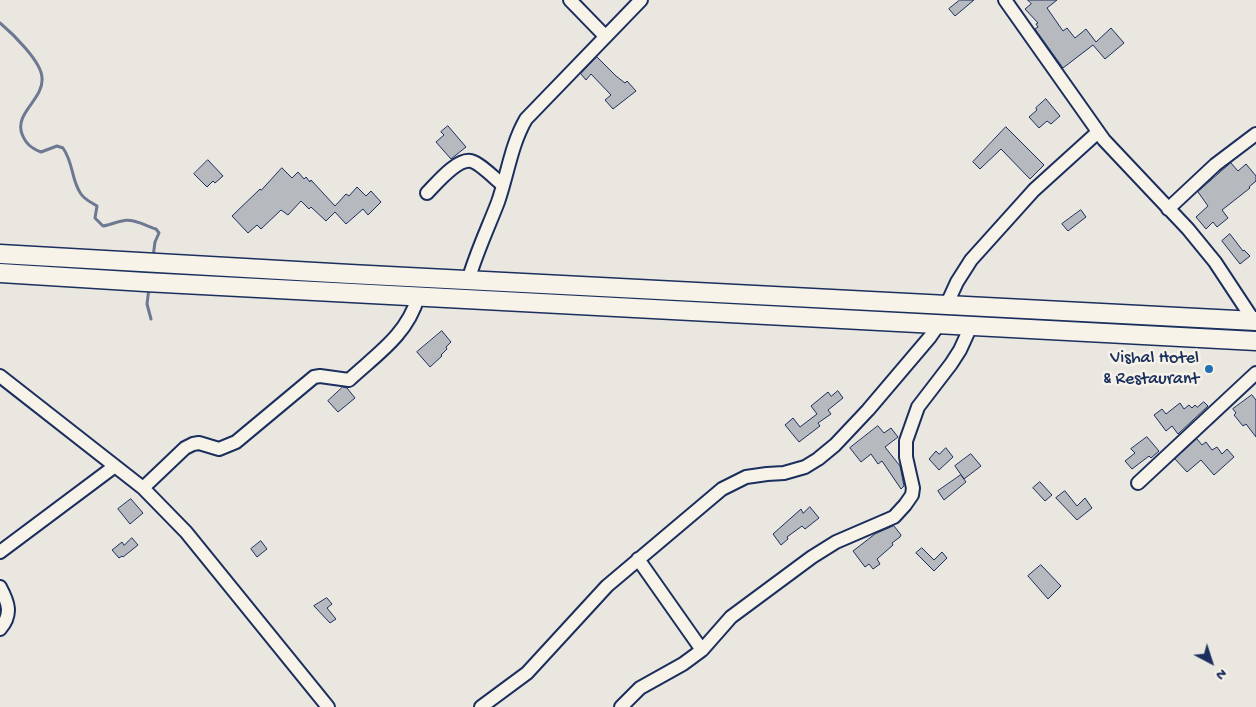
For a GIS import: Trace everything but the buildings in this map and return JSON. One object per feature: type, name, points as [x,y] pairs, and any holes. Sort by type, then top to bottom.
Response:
[{"type":"highway","points":[[0,254],[1255,321]]},
{"type":"highway","points":[[0,273],[1256,341]]},
{"type":"street","points":[[570,0],[605,36]]},
{"type":"street","points":[[468,280],[477,250],[503,185],[511,152],[526,119],[641,0]]},
{"type":"street","points":[[1005,0],[1098,132],[1214,262],[1255,321]]},
{"type":"street","points":[[946,306],[957,282],[971,260],[1034,190],[1098,132]]},
{"type":"street","points":[[1168,209],[1214,165],[1256,134]]},
{"type":"street","points":[[427,193],[447,173],[464,161],[476,163],[503,185]]},
{"type":"street","points":[[143,488],[185,448],[193,444],[199,443],[219,449],[236,442],[314,377],[350,380],[401,331],[413,313],[418,297]]},
{"type":"street","points":[[481,707],[527,673],[607,586],[722,489],[746,477],[784,473],[805,467],[818,459],[868,410],[939,324]]},
{"type":"street","points":[[621,707],[640,688],[683,664],[702,650],[731,617],[812,557],[836,542],[894,517],[912,495],[913,488],[906,457],[906,441],[918,407],[951,364],[971,326]]},
{"type":"street","points":[[1138,483],[1256,373]]},
{"type":"street","points":[[0,376],[143,488],[186,532],[328,707]]},
{"type":"street","points":[[0,552],[115,466]]},
{"type":"street","points":[[638,559],[702,650]]},
{"type":"street","points":[[0,587],[8,602],[8,615],[0,629]]},
{"type":"waterway","points":[[0,23],[26,48],[41,71],[42,78],[39,93],[22,119],[22,134],[25,140],[41,152],[57,146],[63,148],[67,154],[78,189],[84,198],[97,206],[95,218],[103,226],[126,220],[156,229],[159,233],[155,242],[153,257]]},
{"type":"waterway","points":[[149,288],[147,304],[151,319]]},
{"type":"place","name":"Vishal Hotel & Restaurant","points":[[1209,369]]}]
